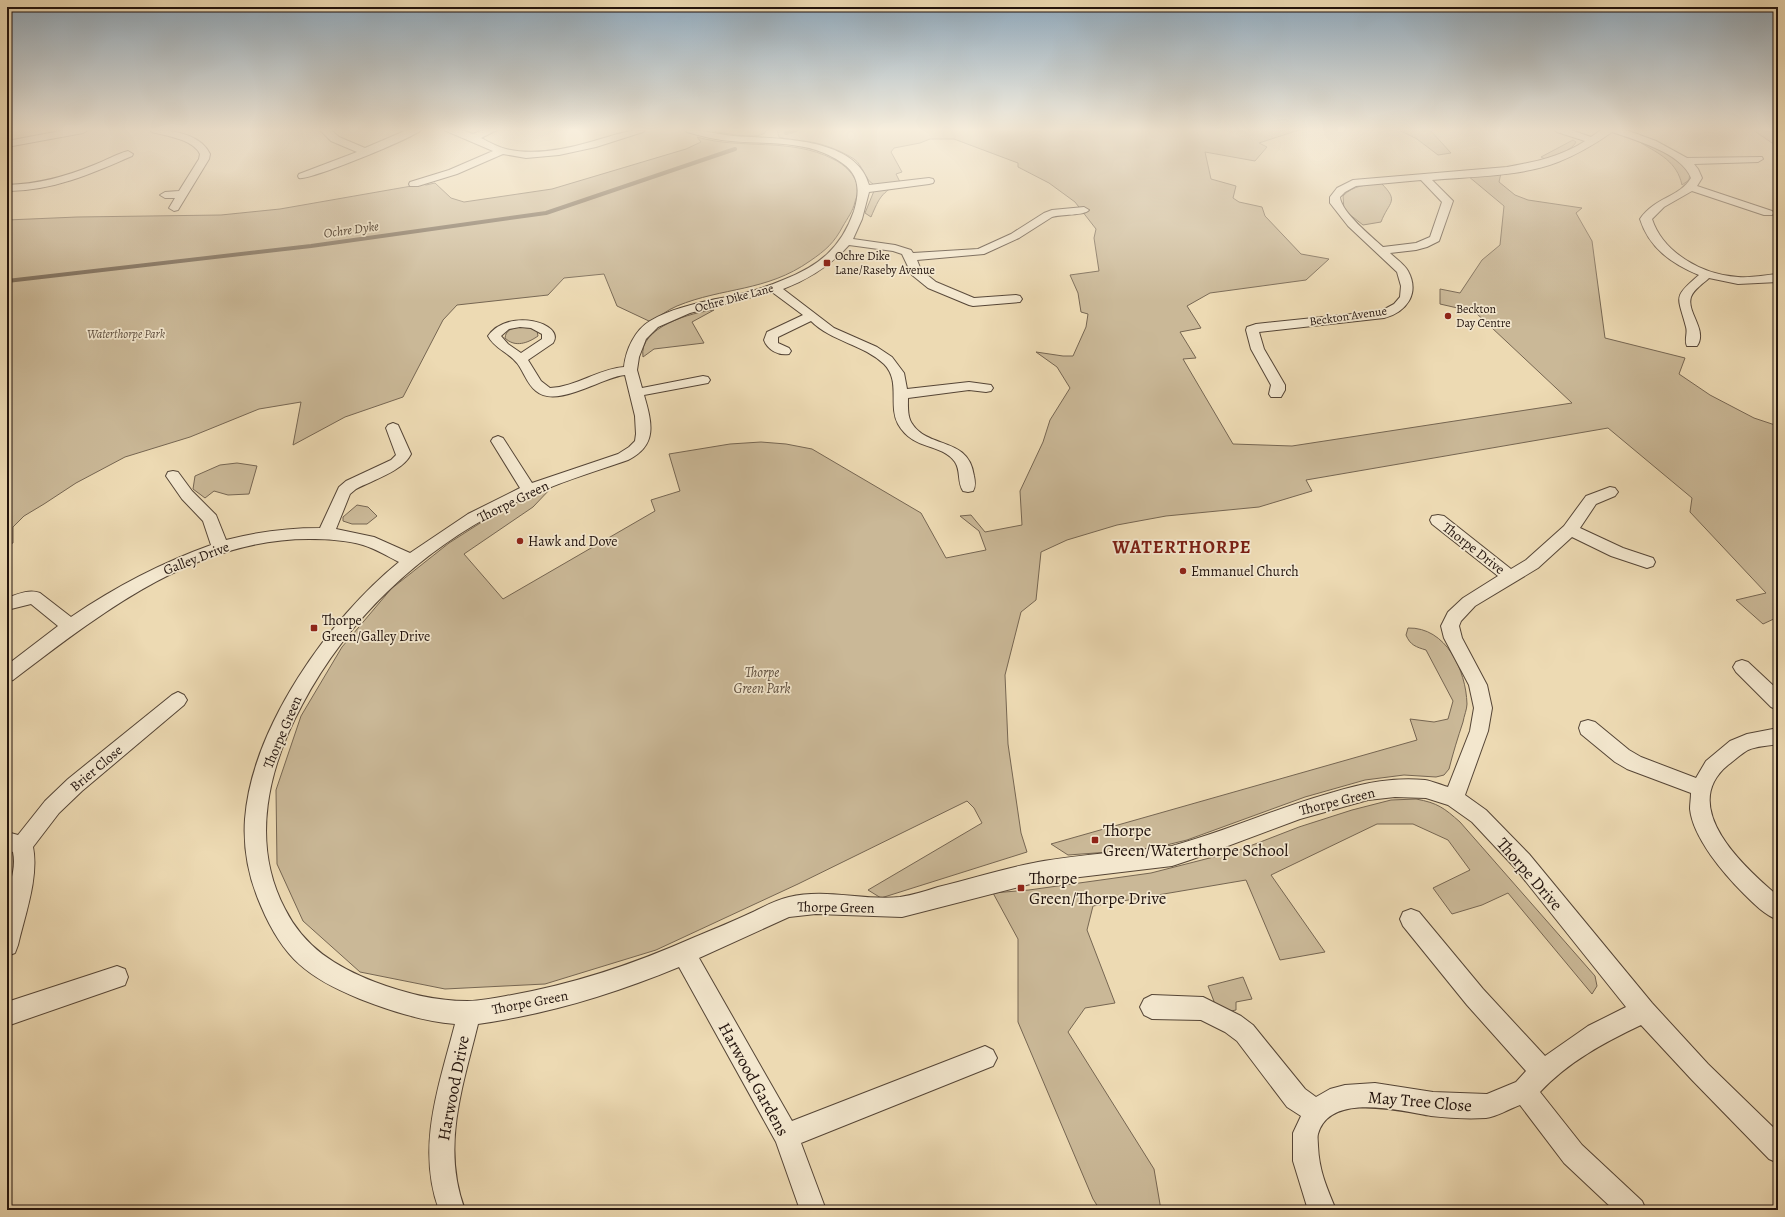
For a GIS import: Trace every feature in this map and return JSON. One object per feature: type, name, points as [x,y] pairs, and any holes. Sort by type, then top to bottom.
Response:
[{"type":"street","points":[[7,188],[33,187]]},
{"type":"street","points":[[174,208],[187,187]]},
{"type":"street","points":[[865,189],[883,187]]},
{"type":"street","name":"Beckton Avenue","points":[[1276,394],[1278,385],[1259,352],[1251,334],[1252,330],[1256,328],[1384,314],[1395,310],[1406,300],[1408,291],[1406,279],[1402,271],[1338,209],[1335,203],[1335,197],[1345,187]]},
{"type":"street","points":[[1380,251],[1419,245],[1435,239],[1448,201],[1433,187]]},
{"type":"street","points":[[1768,213],[1691,187],[1651,212],[1646,219],[1647,227],[1651,236],[1672,256],[1695,269],[1707,274],[1733,280],[1778,278]]},
{"type":"street","name":"Ochre Dike Lane","points":[[642,441],[644,432],[643,421],[630,370],[636,345],[654,324],[680,312],[774,288],[815,269],[834,254],[846,241],[858,216],[865,189]]},
{"type":"street","points":[[165,195],[183,194]]},
{"type":"street","points":[[910,257],[980,252],[1016,236],[1048,215],[1056,212],[1084,210]]},
{"type":"street","points":[[846,241],[895,248],[907,252],[916,272],[946,292],[973,302],[1016,299]]},
{"type":"street","points":[[1692,343],[1693,329],[1685,305],[1685,297],[1690,289],[1707,274]]},
{"type":"street","points":[[774,288],[832,332],[870,349],[885,358],[893,366],[900,378],[902,394],[902,420],[908,429],[920,439],[952,450],[960,458],[968,479],[968,487]]},
{"type":"street","points":[[784,351],[772,344],[770,340],[772,335],[812,316]]},
{"type":"street","points":[[520,359],[538,385],[551,398],[561,391],[617,371],[630,370]]},
{"type":"street","points":[[635,393],[703,380]]},
{"type":"street","points":[[902,394],[969,386],[986,388]]},
{"type":"street","points":[[326,533],[344,491],[351,485],[396,463],[402,458],[404,454],[393,428]]},
{"type":"street","points":[[498,441],[529,490]]},
{"type":"street","name":"Thorpe Green","points":[[642,441],[635,450],[623,457],[529,490],[496,506],[466,524],[412,561],[386,582],[342,629],[300,689],[284,721],[268,759],[256,808],[256,851],[264,890],[278,920],[296,948],[336,978],[375,994],[419,1007],[469,1013],[527,1005],[593,989],[684,954],[788,907],[813,904],[884,908],[902,906],[1038,872],[1172,856],[1193,850],[1299,810],[1368,791],[1395,788],[1426,789],[1454,798]]},
{"type":"street","points":[[173,476],[186,495],[210,519],[220,547]]},
{"type":"street","name":"Thorpe Drive","points":[[1610,492],[1591,500],[1570,530],[1532,564],[1509,576],[1469,602],[1454,617],[1450,626],[1453,638],[1478,685],[1483,708],[1480,731],[1454,798],[1479,816],[1522,861],[1644,1011],[1700,1072],[1778,1150]]},
{"type":"street","name":"Thorpe Drive","points":[[1438,520],[1509,576]]},
{"type":"street","points":[[1570,530],[1617,552],[1647,562]]},
{"type":"street","name":"Galley Drive","points":[[7,675],[71,627],[125,591],[192,557],[220,547],[257,538],[292,533],[326,533],[363,539],[412,561]]},
{"type":"street","points":[[7,604],[25,598],[34,597],[71,627]]},
{"type":"street","points":[[1742,667],[1778,702]]},
{"type":"street","name":"Brier Close","points":[[7,945],[23,880],[25,859],[14,843],[75,785],[178,700]]},
{"type":"street","points":[[1588,728],[1622,756],[1634,763],[1700,788]]},
{"type":"street","points":[[1778,736],[1756,740],[1737,746],[1720,759],[1706,775],[1700,788],[1699,804],[1704,825],[1716,848],[1736,872],[1778,910]]},
{"type":"street","points":[[1410,919],[1507,1036],[1543,1071]]},
{"type":"street","name":"Harwood Gardens","points":[[684,954],[786,1136],[813,1210]]},
{"type":"street","points":[[7,1014],[117,978]]},
{"type":"street","points":[[1152,1007],[1203,1009],[1233,1024],[1245,1033],[1296,1098],[1316,1112]]},
{"type":"street","name":"May Tree Close","points":[[1323,1210],[1318,1203],[1306,1162],[1306,1133],[1316,1112],[1330,1101],[1345,1097],[1375,1095],[1434,1104],[1487,1106],[1524,1091],[1543,1071],[1596,1034],[1644,1011]]},
{"type":"street","name":"Harwood Drive","points":[[452,1210],[444,1186],[441,1152],[445,1116],[469,1013]]},
{"type":"street","points":[[786,1136],[985,1058]]},
{"type":"street","points":[[1524,1091],[1573,1154],[1633,1210]]},
{"type":"green space","name":"Waterthorpe Park","points":[[407,187],[439,187],[451,198],[464,202],[559,187],[858,187],[858,191],[851,212],[829,246],[794,271],[761,284],[711,295],[677,306],[651,322],[617,306],[604,274],[564,278],[548,295],[457,305],[443,320],[403,397],[345,417],[293,445],[301,402],[259,409],[190,437],[125,457],[76,483],[24,516],[13,527],[13,543],[7,545],[7,220],[77,217],[221,215],[280,209]]},
{"type":"green space","name":"Thorpe Green Park","points":[[873,187],[893,187],[882,196],[871,217],[865,213],[874,191]]},
{"type":"green space","name":"Thorpe Green Park","points":[[1054,187],[1236,187],[1233,198],[1239,202],[1262,207],[1265,216],[1301,254],[1329,259],[1306,280],[1210,293],[1187,306],[1201,328],[1180,332],[1196,358],[1183,359],[1233,444],[1292,446],[1572,403],[1475,312],[1440,304],[1440,289],[1460,293],[1482,260],[1500,245],[1504,206],[1481,187],[1505,187],[1515,195],[1528,200],[1582,208],[1576,213],[1592,241],[1605,338],[1685,358],[1679,374],[1710,395],[1754,418],[1778,426],[1778,617],[1763,624],[1736,600],[1766,593],[1690,512],[1692,498],[1608,428],[1306,480],[1312,491],[1259,507],[1166,516],[1117,525],[1067,540],[1041,552],[1036,600],[1021,612],[1005,675],[1008,744],[1021,833],[1027,852],[881,898],[868,890],[982,823],[974,808],[967,801],[798,884],[656,950],[545,984],[445,989],[360,972],[303,921],[277,864],[276,790],[301,716],[342,647],[391,589],[449,543],[502,509],[552,487],[533,507],[464,554],[503,599],[655,511],[651,500],[680,491],[669,454],[730,444],[761,442],[786,444],[812,449],[921,513],[946,558],[986,550],[979,531],[960,516],[971,515],[985,532],[1022,525],[1020,491],[1043,442],[1050,420],[1070,388],[1057,367],[1036,352],[1073,356],[1086,327],[1088,314],[1081,312],[1078,293],[1070,275],[1099,271],[1094,238],[1096,229],[1075,202]]},
{"type":"green space","points":[[1385,187],[1387,189],[1390,194],[1391,202],[1381,222],[1363,225],[1344,210],[1343,196],[1347,192],[1356,188]]},
{"type":"green space","points":[[714,310],[692,322],[704,343],[654,349],[643,357],[644,346],[649,337],[658,329],[681,318]]},
{"type":"green space","points":[[518,327],[531,328],[537,331],[538,336],[530,341],[517,344],[505,338],[511,329]]},
{"type":"green space","points":[[237,463],[257,466],[249,494],[228,495],[214,491],[205,498],[193,489],[195,476],[220,465]]},
{"type":"green space","points":[[357,505],[368,507],[377,516],[367,524],[352,524],[343,521],[343,517]]},
{"type":"green space","points":[[1408,628],[1421,630],[1433,635],[1443,643],[1458,665],[1463,678],[1466,691],[1467,708],[1449,769],[1444,775],[1436,777],[1404,775],[1365,780],[1305,797],[1187,840],[1150,849],[1068,855],[1051,844],[1417,740],[1410,719],[1434,722],[1448,719],[1453,701],[1426,650],[1419,648],[1409,641],[1406,635]]},
{"type":"green space","points":[[1416,799],[1430,802],[1440,807],[1460,822],[1595,976],[1597,986],[1592,994],[1508,893],[1482,905],[1452,914],[1433,888],[1470,870],[1448,840],[1413,824],[1377,824],[1271,875],[1325,952],[1280,960],[1246,880],[1093,906],[1087,930],[1115,1003],[1085,1008],[1068,1032],[1154,1169],[1161,1210],[1100,1210],[1093,1199],[1018,1022],[1018,939],[993,893],[1029,890],[1151,873],[1237,851],[1299,827],[1352,810],[1391,800]]},
{"type":"green space","points":[[1243,977],[1252,999],[1236,1002],[1236,1010],[1226,1012],[1215,1004],[1208,986]]},
{"type":"waterway","name":"Ochre Dyke","points":[[7,281],[311,246],[546,213],[623,187]]},
{"type":"place","name":"Ochre Dike Lane/Raseby Avenue","points":[[827,263]]},
{"type":"place","name":"Beckton Day Centre","points":[[1448,316]]},
{"type":"place","name":"Hawk and Dove","points":[[520,541]]},
{"type":"place","name":"Emmanuel Church","points":[[1183,571]]},
{"type":"place","name":"Thorpe Green/Galley Drive","points":[[314,628]]},
{"type":"place","name":"Thorpe Green/Waterthorpe School","points":[[1095,840]]},
{"type":"place","name":"Thorpe Green/Thorpe Drive","points":[[1021,888]]},
{"type":"district","name":"WATERTHORPE","points":[[1182,547]]}]
